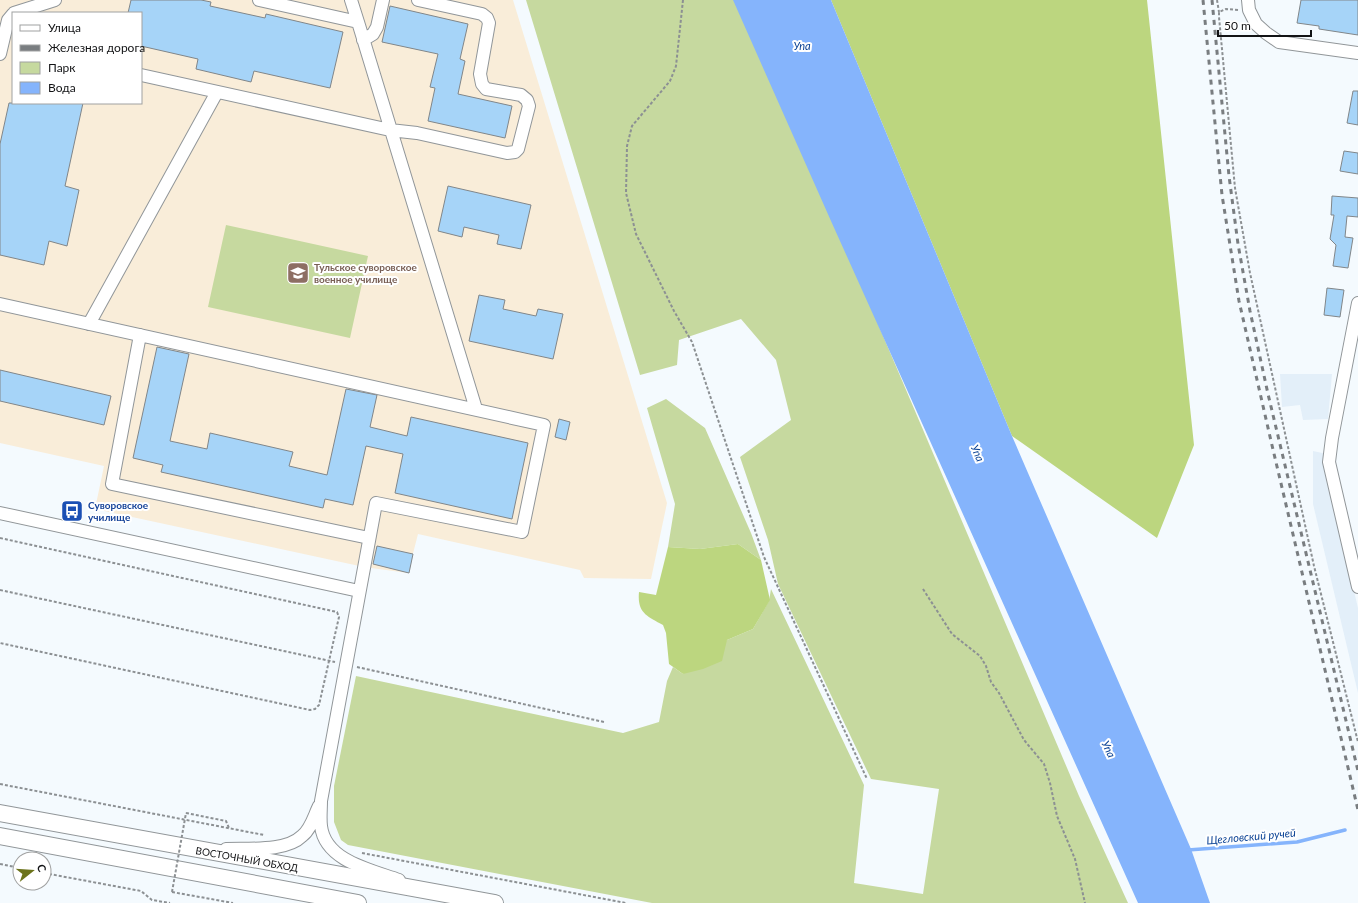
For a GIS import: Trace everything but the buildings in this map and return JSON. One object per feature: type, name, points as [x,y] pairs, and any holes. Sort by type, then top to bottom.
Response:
[{"type":"main road","name":"ВОСТОЧНЫЙ ОБХОД","points":[[0,813],[495,903]]},
{"type":"main road","points":[[0,836],[358,903]]},
{"type":"street","points":[[20,12],[55,0]]},
{"type":"street","points":[[259,0],[358,22]]},
{"type":"street","points":[[351,0],[476,409]]},
{"type":"street","points":[[363,40],[373,34],[383,0]]},
{"type":"street","points":[[142,75],[390,130],[417,133],[507,153],[515,152],[518,149],[529,106],[528,100],[521,95],[486,88],[482,84],[480,74],[488,23],[487,18],[482,14],[418,0]]},
{"type":"street","points":[[1249,5],[1256,24],[1266,34],[1279,42],[1358,53]]},
{"type":"street","points":[[4,47],[8,20],[12,16]]},
{"type":"street","points":[[89,324],[217,92]]},
{"type":"street","points":[[1358,303],[1332,438],[1329,462],[1358,587]]},
{"type":"street","points":[[0,304],[544,425],[522,532],[376,503],[321,801],[321,827],[324,840],[332,851],[346,860],[428,891]]},
{"type":"street","points":[[140,335],[112,484],[369,538]]},
{"type":"street","points":[[0,513],[359,591]]},
{"type":"street","points":[[202,850],[283,846],[294,842],[303,836],[321,801]]},
{"type":"path","points":[[683,0],[676,66],[670,81],[632,126],[627,146],[627,200],[636,234],[674,311],[692,342],[764,556],[867,779]]},
{"type":"path","points":[[1217,0],[1235,188],[1250,273],[1314,566],[1358,742]]},
{"type":"path","points":[[1219,12],[1226,9],[1249,5]]},
{"type":"path","points":[[0,538],[337,612],[339,617],[319,705],[315,709],[310,710],[0,643]]},
{"type":"path","points":[[923,589],[952,634],[980,656],[986,666],[991,682],[999,693],[1024,740],[1044,764],[1057,816],[1075,859],[1085,903]]},
{"type":"path","points":[[0,590],[329,660],[604,722]]},
{"type":"path","points":[[0,784],[271,836]]},
{"type":"path","points":[[229,828],[226,821],[186,813],[172,892],[219,902],[233,903]]},
{"type":"path","points":[[357,852],[626,903]]},
{"type":"path","points":[[0,864],[12,866]]},
{"type":"path","points":[[52,874],[141,891],[152,900],[170,903]]},
{"type":"shaded area","name":"Тульское суворовское военное училище","points":[[0,0],[513,0],[667,503],[651,579],[584,578],[580,570],[418,534],[408,573],[364,567],[95,509],[104,466],[0,443]]},
{"type":"shaded area","points":[[1280,374],[1332,374],[1328,419],[1303,420],[1300,405],[1282,407]]},
{"type":"shaded area","points":[[1313,451],[1327,454],[1325,469],[1358,608],[1358,693],[1313,504]]},
{"type":"green space","points":[[526,0],[740,0],[1079,796],[1128,903],[652,903],[348,845],[341,840],[334,822],[334,786],[356,676],[623,733],[659,722],[667,681],[673,667],[683,674],[727,640],[753,629],[769,601],[771,589],[864,785],[854,883],[923,894],[939,789],[871,779],[778,584],[768,540],[740,457],[791,420],[776,360],[741,319],[679,340],[677,365],[640,375]]},
{"type":"green space","points":[[831,0],[1147,0],[1194,445],[1157,538],[1012,436]]},
{"type":"green space","points":[[226,225],[368,256],[350,338],[208,307]]},
{"type":"green space","points":[[666,399],[705,428],[751,533],[761,560],[738,544],[700,549],[668,547],[675,504],[647,408]]},
{"type":"green space","points":[[738,544],[761,560],[770,600],[753,629],[727,640],[722,661],[703,669],[683,674],[669,664],[666,633],[663,625],[648,616],[641,609],[639,592],[656,595],[668,547],[700,549]]},
{"type":"water","name":"Упа","points":[[733,0],[831,0],[1012,436],[1191,849],[1210,903],[1138,903]]},
{"type":"waterway","name":"Щегловский ручей","points":[[1188,850],[1297,842],[1345,830]]},
{"type":"railway","points":[[1203,0],[1222,195],[1239,301],[1358,810]]},
{"type":"railway","points":[[1212,0],[1229,176],[1238,244],[1250,311],[1268,394],[1358,771]]},
{"type":"place","name":"Тульское суворовское военное училище","points":[[298,273]]},
{"type":"place","name":"Суворовское училище","points":[[72,511]]}]
